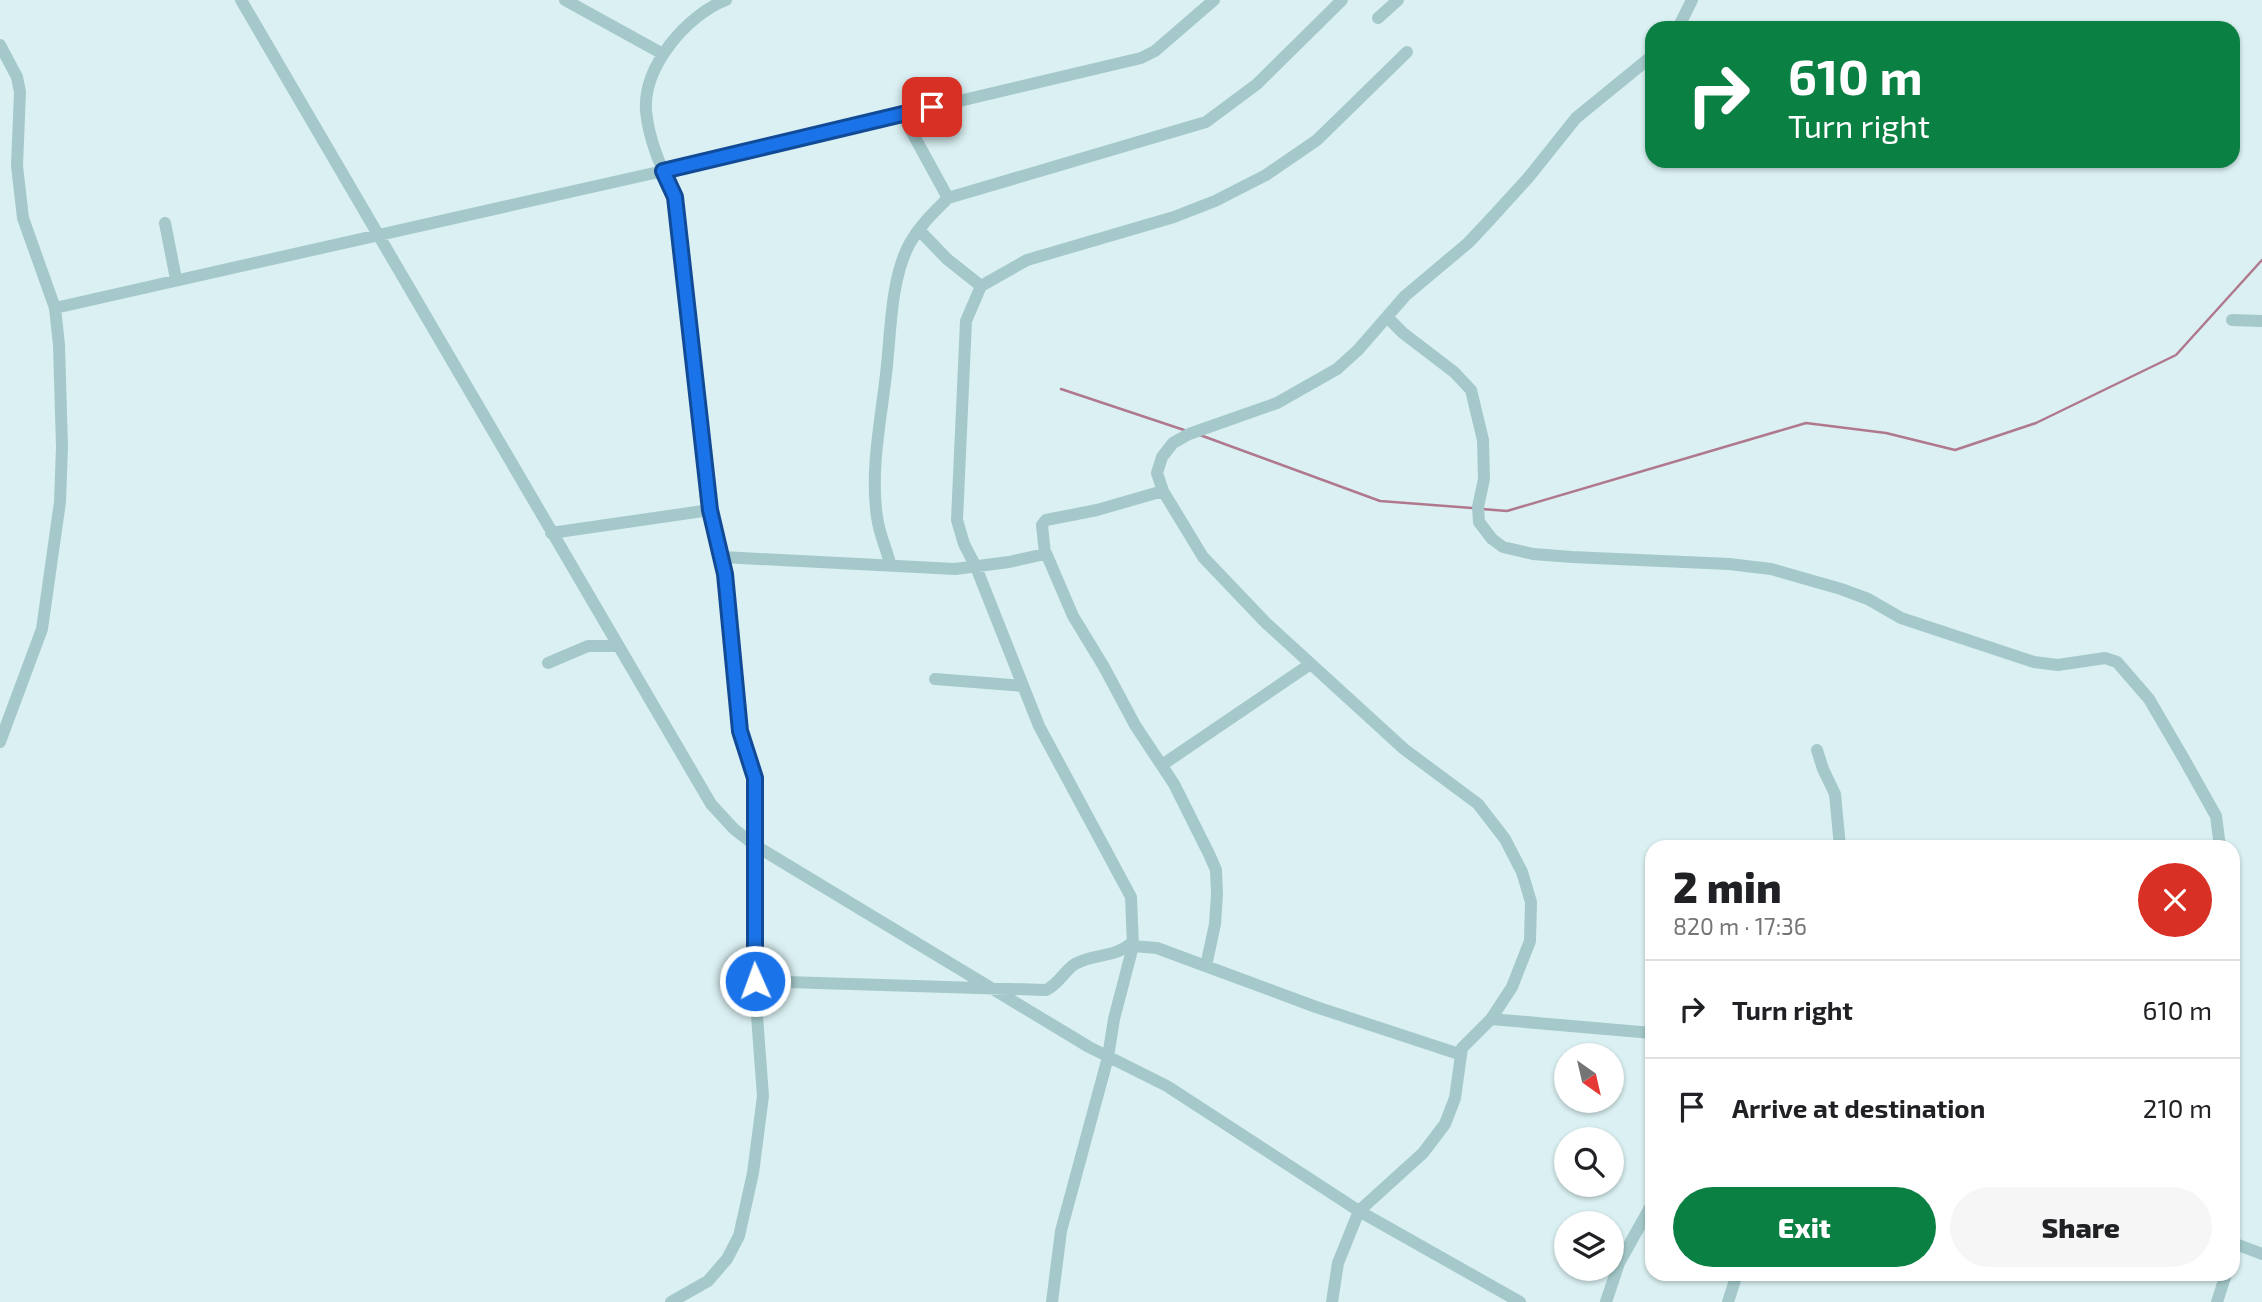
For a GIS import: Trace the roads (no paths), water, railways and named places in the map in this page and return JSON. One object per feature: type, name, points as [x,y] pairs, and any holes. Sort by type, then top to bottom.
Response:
[{"type":"street","points":[[241,0],[710,804],[734,829],[756,846],[993,989],[1108,1057],[1167,1086],[1359,1211],[1520,1302]]},
{"type":"street","points":[[565,0],[663,54]]},
{"type":"street","points":[[671,1302],[708,1281],[727,1259],[739,1236],[753,1172],[764,1096],[753,963],[755,778],[740,731],[733,643],[722,557],[710,510],[675,197],[648,127],[646,107],[650,84],[663,54],[684,27],[711,6],[726,0]]},
{"type":"street","points":[[55,308],[663,171],[1141,58],[1155,51],[1214,0]]},
{"type":"street","points":[[890,563],[877,518],[875,481],[879,412],[892,310],[902,264],[909,245],[919,230],[948,198],[1206,122],[1257,84],[1342,0]]},
{"type":"street","points":[[1378,18],[1398,0]]},
{"type":"street","points":[[1682,21],[1692,0]]},
{"type":"street","points":[[0,45],[17,77],[20,92],[17,166],[23,218],[55,308],[59,345],[62,447],[55,549],[42,629],[0,742]]},
{"type":"street","points":[[1052,1302],[1061,1231],[1108,1057],[1114,1019],[1133,944],[1131,897],[1058,764],[958,528],[966,321],[981,286],[1027,260],[1174,217],[1215,201],[1266,175],[1317,140],[1407,52]]},
{"type":"street","points":[[1332,1302],[1338,1263],[1359,1211],[1423,1153],[1445,1124],[1455,1098],[1459,1054],[1467,1042],[1491,1019],[1512,987],[1530,941],[1531,902],[1522,872],[1505,839],[1478,804],[1404,749],[1309,665],[1203,557],[1163,491],[1157,473],[1162,457],[1173,443],[1276,403],[1337,369],[1405,296],[1468,243],[1528,178],[1576,118],[1645,62]]},
{"type":"street","points":[[902,114],[948,198]]},
{"type":"street","points":[[164,223],[176,279]]},
{"type":"street","points":[[919,230],[947,259],[981,286]]},
{"type":"street","points":[[1387,317],[1402,333],[1454,372],[1471,390],[1483,440],[1484,479],[1478,507],[1479,522],[1492,539],[1503,547],[1559,556],[1729,564],[1770,569],[1841,589],[1868,599],[1901,618],[2034,662],[2059,665],[2105,658],[2117,662],[2149,699],[2184,759],[2216,816],[2219,840]]},
{"type":"street","points":[[2232,320],[2262,321]]},
{"type":"street","points":[[1163,491],[1097,510],[1046,520],[1042,525],[1045,552],[1073,616],[1135,725],[1174,784],[1216,870],[1215,924],[1206,966]]},
{"type":"street","points":[[551,533],[710,510]]},
{"type":"street","points":[[722,557],[890,563],[955,569],[1043,555],[1045,552]]},
{"type":"street","points":[[548,663],[588,646],[617,646]]},
{"type":"street","points":[[1162,765],[1309,665]]},
{"type":"street","points":[[935,679],[1023,685]]},
{"type":"street","points":[[1817,750],[1822,769],[1835,794],[1839,840]]},
{"type":"street","points":[[755,981],[1046,990],[1056,985],[1065,972],[1077,963],[1120,953],[1133,944],[1157,948],[1316,1007],[1459,1054]]},
{"type":"street","points":[[1491,1019],[1645,1032]]},
{"type":"street","points":[[1606,1302],[1619,1263],[1645,1216]]},
{"type":"street","points":[[2240,1246],[2262,1254]]},
{"type":"street","points":[[1728,1302],[1735,1281]]},
{"type":"street","points":[[2217,1302],[2224,1281]]},
{"type":"waterway","points":[[1482,509],[1507,511],[1806,423],[1886,433],[1955,450],[2036,423],[2176,355],[2262,260]]},
{"type":"waterway","points":[[1061,389],[1184,430]]},
{"type":"waterway","points":[[1200,435],[1380,501],[1472,508]]}]
